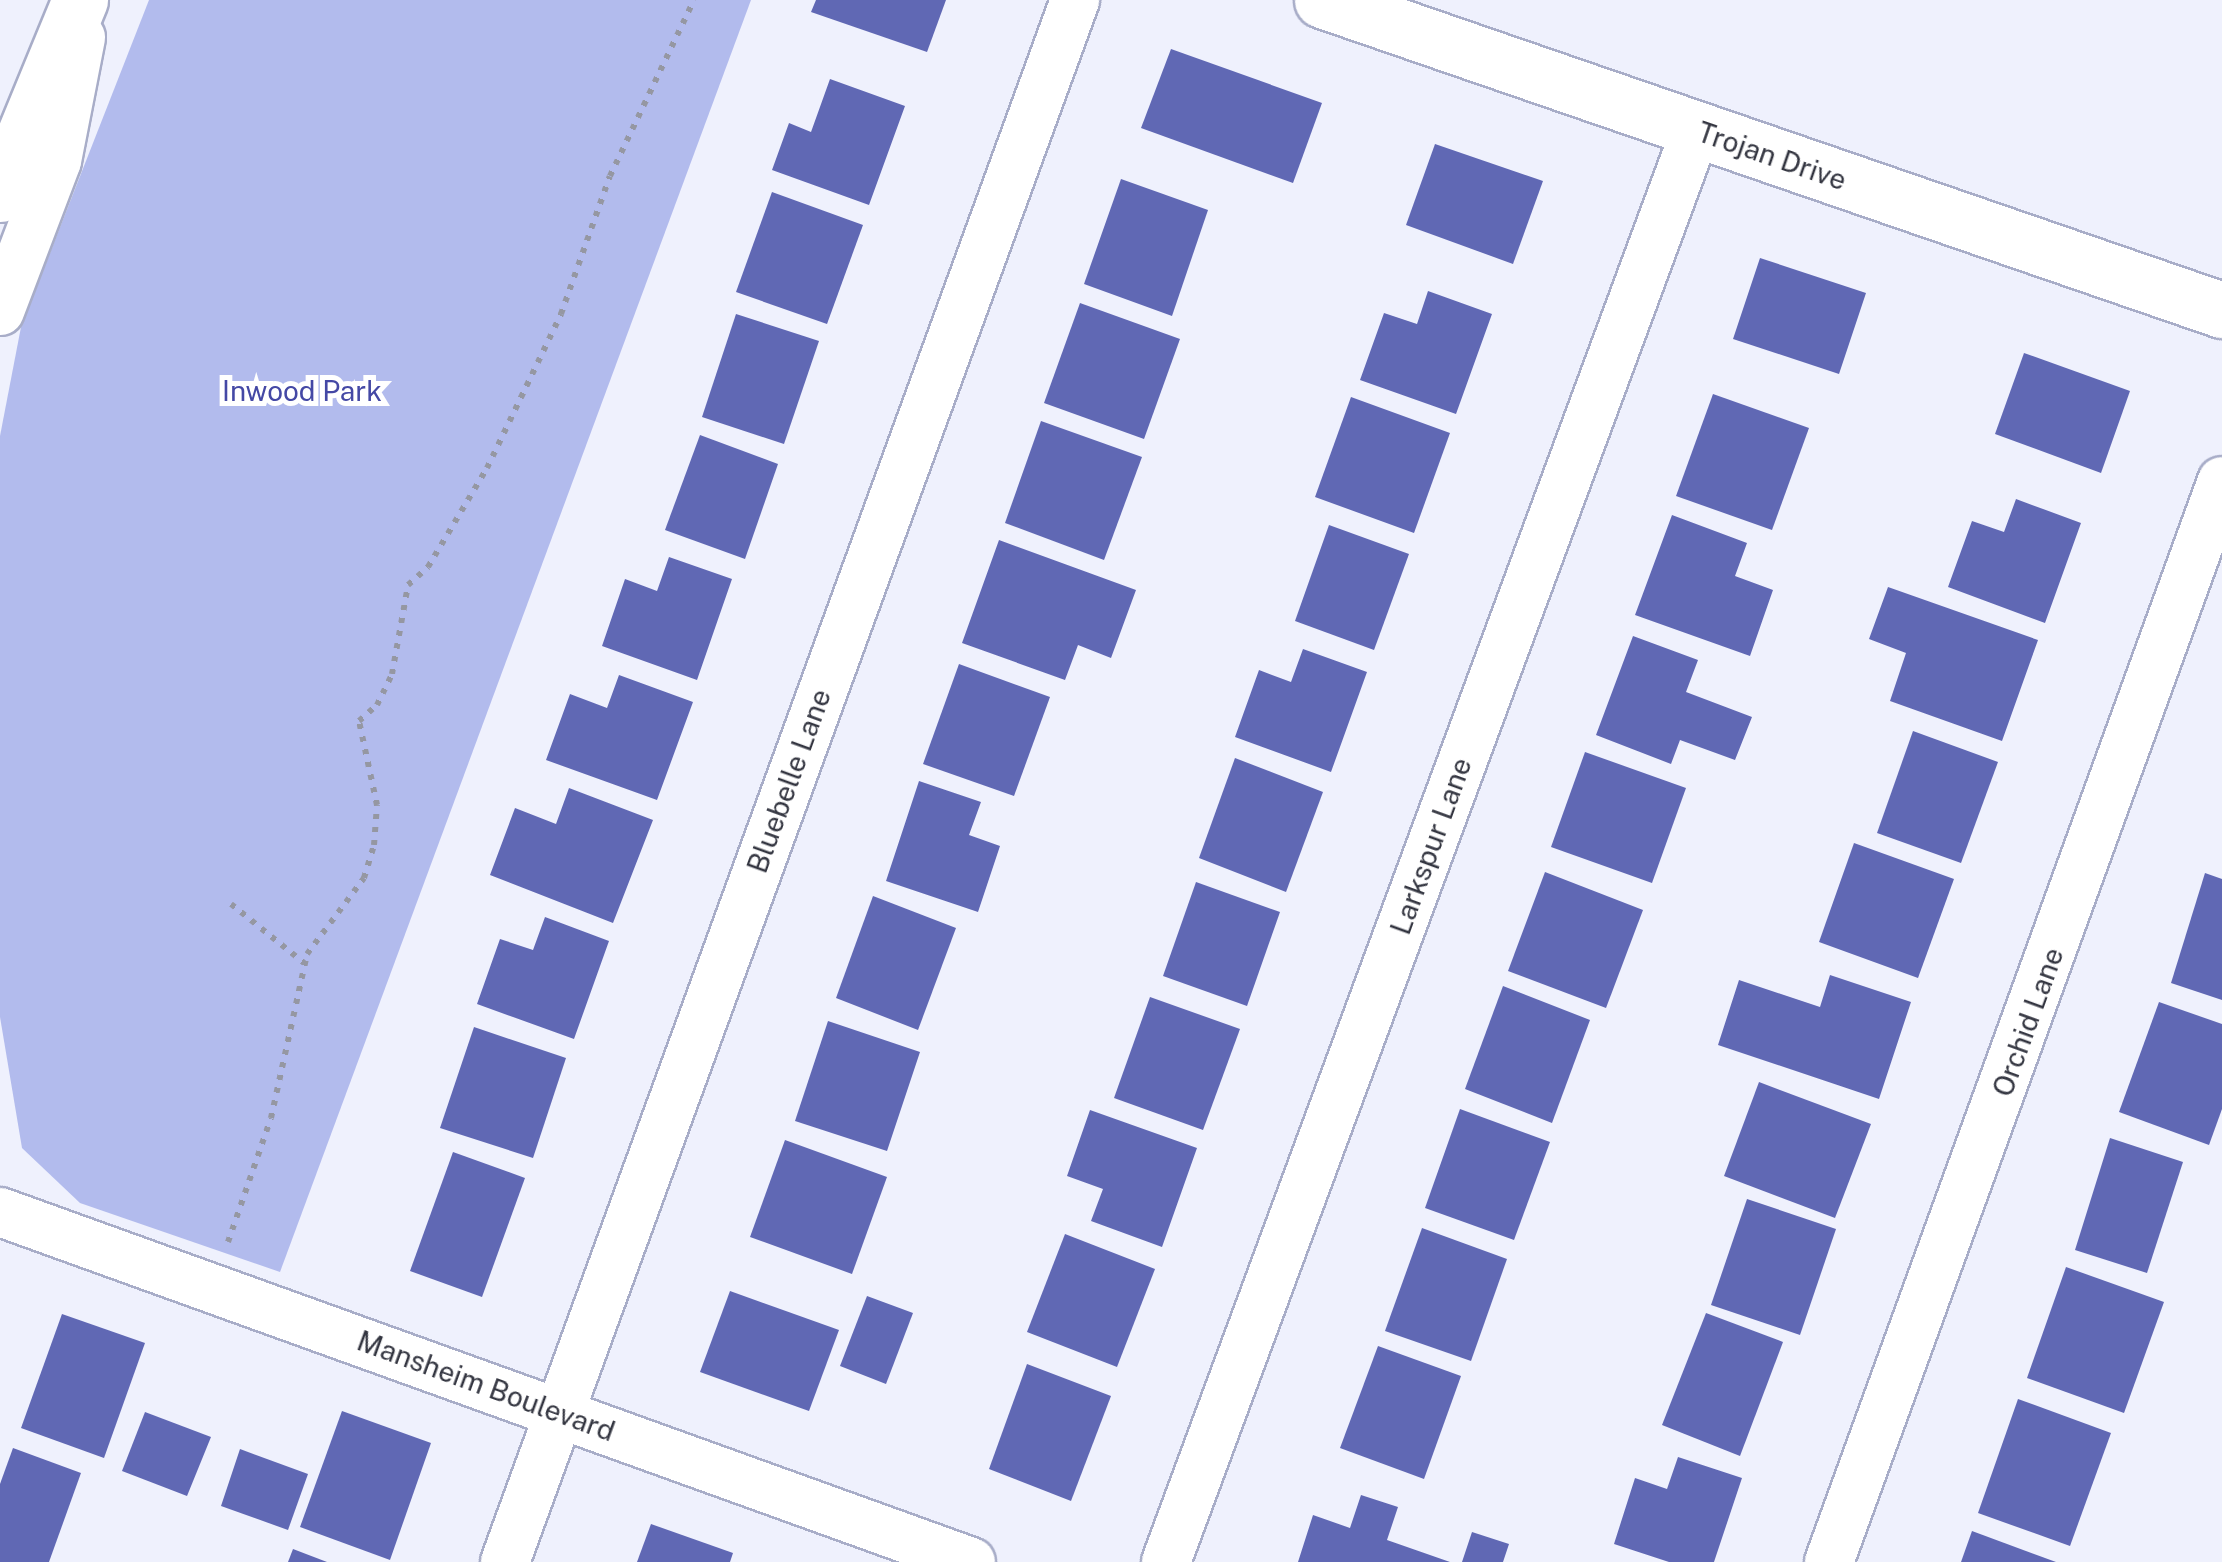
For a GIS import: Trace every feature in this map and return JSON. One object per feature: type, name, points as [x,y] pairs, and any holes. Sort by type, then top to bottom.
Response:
[{"type":"street","points":[[0,194],[84,0]]},
{"type":"street","points":[[0,310],[57,160],[84,0]]},
{"type":"street","name":"Bluebelle Lane","points":[[505,1562],[1075,0]]},
{"type":"street","name":"Trojan Drive","points":[[1322,0],[2222,310]]},
{"type":"street","name":"Larkspur Lane","points":[[1166,1562],[1696,130]]},
{"type":"street","name":"Orchid Lane","points":[[1829,1562],[2222,481]]},
{"type":"street","name":"Mansheim Boulevard","points":[[0,1212],[971,1562]]},
{"type":"path","points":[[212,1286],[271,1118],[304,963],[364,878],[374,846],[377,805],[359,721],[376,705],[392,674],[408,585],[428,567],[487,468],[561,314],[610,176],[694,0]]},
{"type":"path","points":[[231,904],[304,963]]},
{"type":"green space","name":"Inwood Park","points":[[149,0],[751,0],[280,1272],[80,1203],[22,1148],[0,1017],[0,436],[21,327]]},
{"type":"building","points":[[816,0],[946,0],[927,52],[811,12]]},
{"type":"building","points":[[1171,49],[1322,103],[1293,183],[1141,128]]},
{"type":"building","points":[[830,79],[905,106],[869,205],[772,170],[789,123],[811,132]]},
{"type":"building","points":[[1435,144],[1543,181],[1513,264],[1406,225]]},
{"type":"building","points":[[1121,179],[1208,210],[1172,316],[1084,284]]},
{"type":"building","points":[[772,192],[863,225],[827,324],[736,292]]},
{"type":"building","points":[[1760,258],[1866,293],[1839,374],[1733,339]]},
{"type":"building","points":[[1428,291],[1492,314],[1456,414],[1360,380],[1384,313],[1417,324]]},
{"type":"building","points":[[1080,303],[1180,339],[1144,439],[1044,403]]},
{"type":"building","points":[[736,314],[819,341],[784,444],[702,417]]},
{"type":"building","points":[[2024,353],[2130,391],[2101,473],[1995,434]]},
{"type":"building","points":[[1713,394],[1809,428],[1772,530],[1676,496]]},
{"type":"building","points":[[1351,397],[1450,433],[1414,533],[1315,497]]},
{"type":"building","points":[[1041,421],[1142,457],[1104,560],[1005,523]]},
{"type":"building","points":[[700,435],[778,464],[745,559],[665,530]]},
{"type":"building","points":[[2016,499],[2081,523],[2045,623],[1948,587],[1972,521],[2004,532]]},
{"type":"building","points":[[1672,515],[1747,543],[1735,576],[1773,590],[1750,656],[1635,615]]},
{"type":"building","points":[[1329,525],[1409,554],[1374,650],[1295,621]]},
{"type":"building","points":[[999,540],[1136,590],[1111,658],[1078,645],[1065,680],[962,643]]},
{"type":"building","points":[[669,557],[732,579],[697,680],[602,646],[625,579],[657,591]]},
{"type":"building","points":[[1888,587],[2038,640],[2002,741],[1890,701],[1906,653],[1869,639]]},
{"type":"building","points":[[1633,636],[1698,660],[1686,692],[1752,717],[1735,760],[1680,740],[1671,764],[1596,735]]},
{"type":"building","points":[[1303,649],[1367,672],[1331,772],[1235,737],[1259,670],[1291,682]]},
{"type":"building","points":[[959,664],[1050,697],[1014,796],[923,764]]},
{"type":"building","points":[[619,675],[693,702],[657,800],[546,760],[570,694],[607,708]]},
{"type":"building","points":[[1913,731],[1998,762],[1961,863],[1877,833]]},
{"type":"building","points":[[1585,752],[1686,788],[1652,883],[1551,847]]},
{"type":"building","points":[[1235,758],[1323,792],[1286,892],[1199,858]]},
{"type":"building","points":[[919,781],[981,802],[969,835],[1000,846],[978,912],[886,881]]},
{"type":"building","points":[[569,788],[653,820],[613,923],[490,875],[515,808],[556,824]]},
{"type":"building","points":[[1854,843],[1954,879],[1918,978],[1819,942]]},
{"type":"building","points":[[1545,872],[1643,910],[1606,1008],[1508,971]]},
{"type":"building","points":[[2205,873],[2222,879],[2222,1000],[2171,983]]},
{"type":"building","points":[[1196,882],[1280,912],[1247,1006],[1163,976]]},
{"type":"building","points":[[873,896],[956,928],[918,1030],[836,998]]},
{"type":"building","points":[[545,917],[609,941],[574,1039],[477,1004],[500,939],[533,950]]},
{"type":"building","points":[[1830,975],[1911,1002],[1879,1099],[1718,1045],[1739,980],[1820,1007]]},
{"type":"building","points":[[1503,986],[1590,1020],[1552,1123],[1465,1089]]},
{"type":"building","points":[[1150,997],[1240,1029],[1203,1130],[1114,1098]]},
{"type":"building","points":[[2159,1002],[2222,1024],[2222,1109],[2209,1145],[2119,1112]]},
{"type":"building","points":[[828,1021],[920,1052],[887,1151],[795,1121]]},
{"type":"building","points":[[474,1027],[566,1058],[533,1158],[440,1128]]},
{"type":"building","points":[[1759,1082],[1871,1124],[1835,1218],[1724,1176]]},
{"type":"building","points":[[1460,1109],[1550,1142],[1514,1240],[1425,1208]]},
{"type":"building","points":[[1090,1110],[1197,1148],[1162,1247],[1091,1221],[1103,1189],[1067,1176]]},
{"type":"building","points":[[2110,1138],[2183,1162],[2147,1273],[2075,1250]]},
{"type":"building","points":[[785,1140],[887,1177],[852,1274],[750,1237]]},
{"type":"building","points":[[453,1152],[525,1178],[482,1297],[410,1271]]},
{"type":"building","points":[[1747,1199],[1836,1229],[1800,1335],[1711,1305]]},
{"type":"building","points":[[1422,1228],[1507,1259],[1471,1361],[1385,1331]]},
{"type":"building","points":[[1065,1234],[1155,1269],[1117,1367],[1027,1332]]},
{"type":"building","points":[[2066,1267],[2164,1302],[2124,1413],[2027,1378]]},
{"type":"building","points":[[730,1291],[839,1330],[809,1411],[700,1372]]},
{"type":"building","points":[[867,1296],[913,1313],[886,1384],[840,1366]]},
{"type":"building","points":[[1706,1313],[1783,1342],[1740,1456],[1662,1425]]},
{"type":"building","points":[[62,1314],[145,1343],[104,1458],[21,1428]]},
{"type":"building","points":[[1378,1346],[1461,1376],[1424,1479],[1340,1448]]},
{"type":"building","points":[[1027,1364],[1111,1396],[1071,1501],[989,1469]]},
{"type":"building","points":[[2018,1399],[2111,1433],[2070,1546],[1978,1513]]},
{"type":"building","points":[[342,1411],[431,1443],[390,1560],[300,1527]]},
{"type":"building","points":[[145,1412],[211,1437],[187,1496],[122,1471]]},
{"type":"building","points":[[13,1448],[81,1473],[49,1562],[0,1562],[0,1484]]},
{"type":"building","points":[[240,1449],[308,1474],[288,1530],[221,1506]]},
{"type":"building","points":[[1678,1457],[1742,1478],[1714,1562],[1669,1562],[1614,1544],[1635,1478],[1667,1489]]},
{"type":"building","points":[[1361,1495],[1398,1507],[1387,1540],[1450,1562],[1298,1562],[1313,1515],[1350,1528]]},
{"type":"building","points":[[651,1524],[733,1553],[730,1562],[637,1562]]},
{"type":"building","points":[[1972,1531],[2056,1562],[1961,1562]]},
{"type":"building","points":[[1472,1532],[1509,1544],[1503,1562],[1462,1562]]},
{"type":"building","points":[[293,1549],[327,1562],[288,1562]]}]
